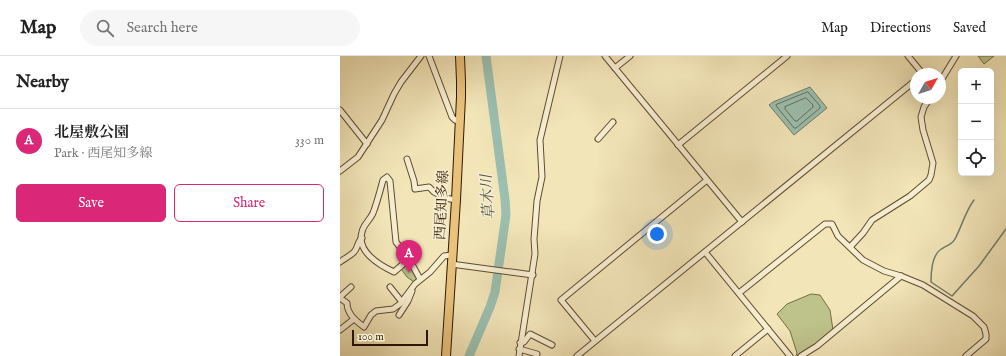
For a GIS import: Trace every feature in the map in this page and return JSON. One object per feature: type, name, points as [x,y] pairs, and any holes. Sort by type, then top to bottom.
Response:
[{"type":"main road","name":"西尾知多線","points":[[446,356],[456,200],[461,81],[460,56]]},
{"type":"street","points":[[340,171],[358,157],[382,120],[401,82],[421,56]]},
{"type":"street","points":[[429,56],[452,117],[454,120],[459,121]]},
{"type":"street","points":[[519,356],[535,254],[534,238],[537,201],[542,177],[540,140],[560,56]]},
{"type":"street","points":[[605,56],[742,222]]},
{"type":"street","points":[[615,68],[630,56]]},
{"type":"street","points":[[678,145],[787,56]]},
{"type":"street","points":[[908,56],[918,68]]},
{"type":"street","points":[[946,72],[956,56]]},
{"type":"street","points":[[577,356],[910,85]]},
{"type":"street","points":[[850,247],[863,233],[872,220],[910,196],[932,175],[933,163],[923,130],[921,116],[926,104]]},
{"type":"street","points":[[340,110],[367,144]]},
{"type":"street","points":[[598,139],[613,122]]},
{"type":"street","points":[[407,158],[415,189],[429,187],[434,192],[445,198],[456,200]]},
{"type":"street","points":[[409,259],[394,272],[383,267],[362,248],[362,232],[373,214],[383,180],[387,178],[390,181],[396,242],[409,259],[420,279]]},
{"type":"street","points":[[595,341],[561,300],[707,180]]},
{"type":"street","points":[[739,293],[825,224],[832,224],[838,236],[868,264],[924,285],[973,316],[984,327],[986,339],[966,356]]},
{"type":"street","points":[[340,262],[354,252],[362,238]]},
{"type":"street","points":[[705,252],[790,356]]},
{"type":"street","points":[[351,287],[340,297],[347,303],[347,308],[354,320],[364,327],[370,315],[376,311],[393,309],[402,302],[420,279],[430,272],[444,256],[452,255]]},
{"type":"street","points":[[451,264],[532,275]]},
{"type":"street","points":[[800,356],[817,346],[902,276]]},
{"type":"street","points":[[390,287],[402,302]]},
{"type":"street","points":[[399,315],[410,296],[412,288]]},
{"type":"street","points":[[340,330],[354,320]]},
{"type":"street","points":[[735,356],[768,329]]},
{"type":"street","points":[[520,346],[530,334],[552,345]]},
{"type":"street","points":[[520,346],[538,354]]},
{"type":"green space","points":[[978,56],[994,56],[984,64]]},
{"type":"green space","points":[[406,264],[409,265],[417,279],[414,282],[407,277],[401,269]]},
{"type":"green space","points":[[811,294],[820,295],[830,310],[833,330],[817,344],[796,356],[797,353],[790,331],[777,314],[787,304]]},
{"type":"water","points":[[810,87],[827,108],[794,135],[769,105]]},
{"type":"waterway","name":"草木川","points":[[469,356],[495,292],[506,215],[486,56]]},
{"type":"waterway","points":[[974,200],[968,209],[954,241],[940,250],[935,256],[931,282],[952,296],[979,266],[1006,229]]},
{"type":"place","name":"北屋敷公園","points":[[409,273]]}]
